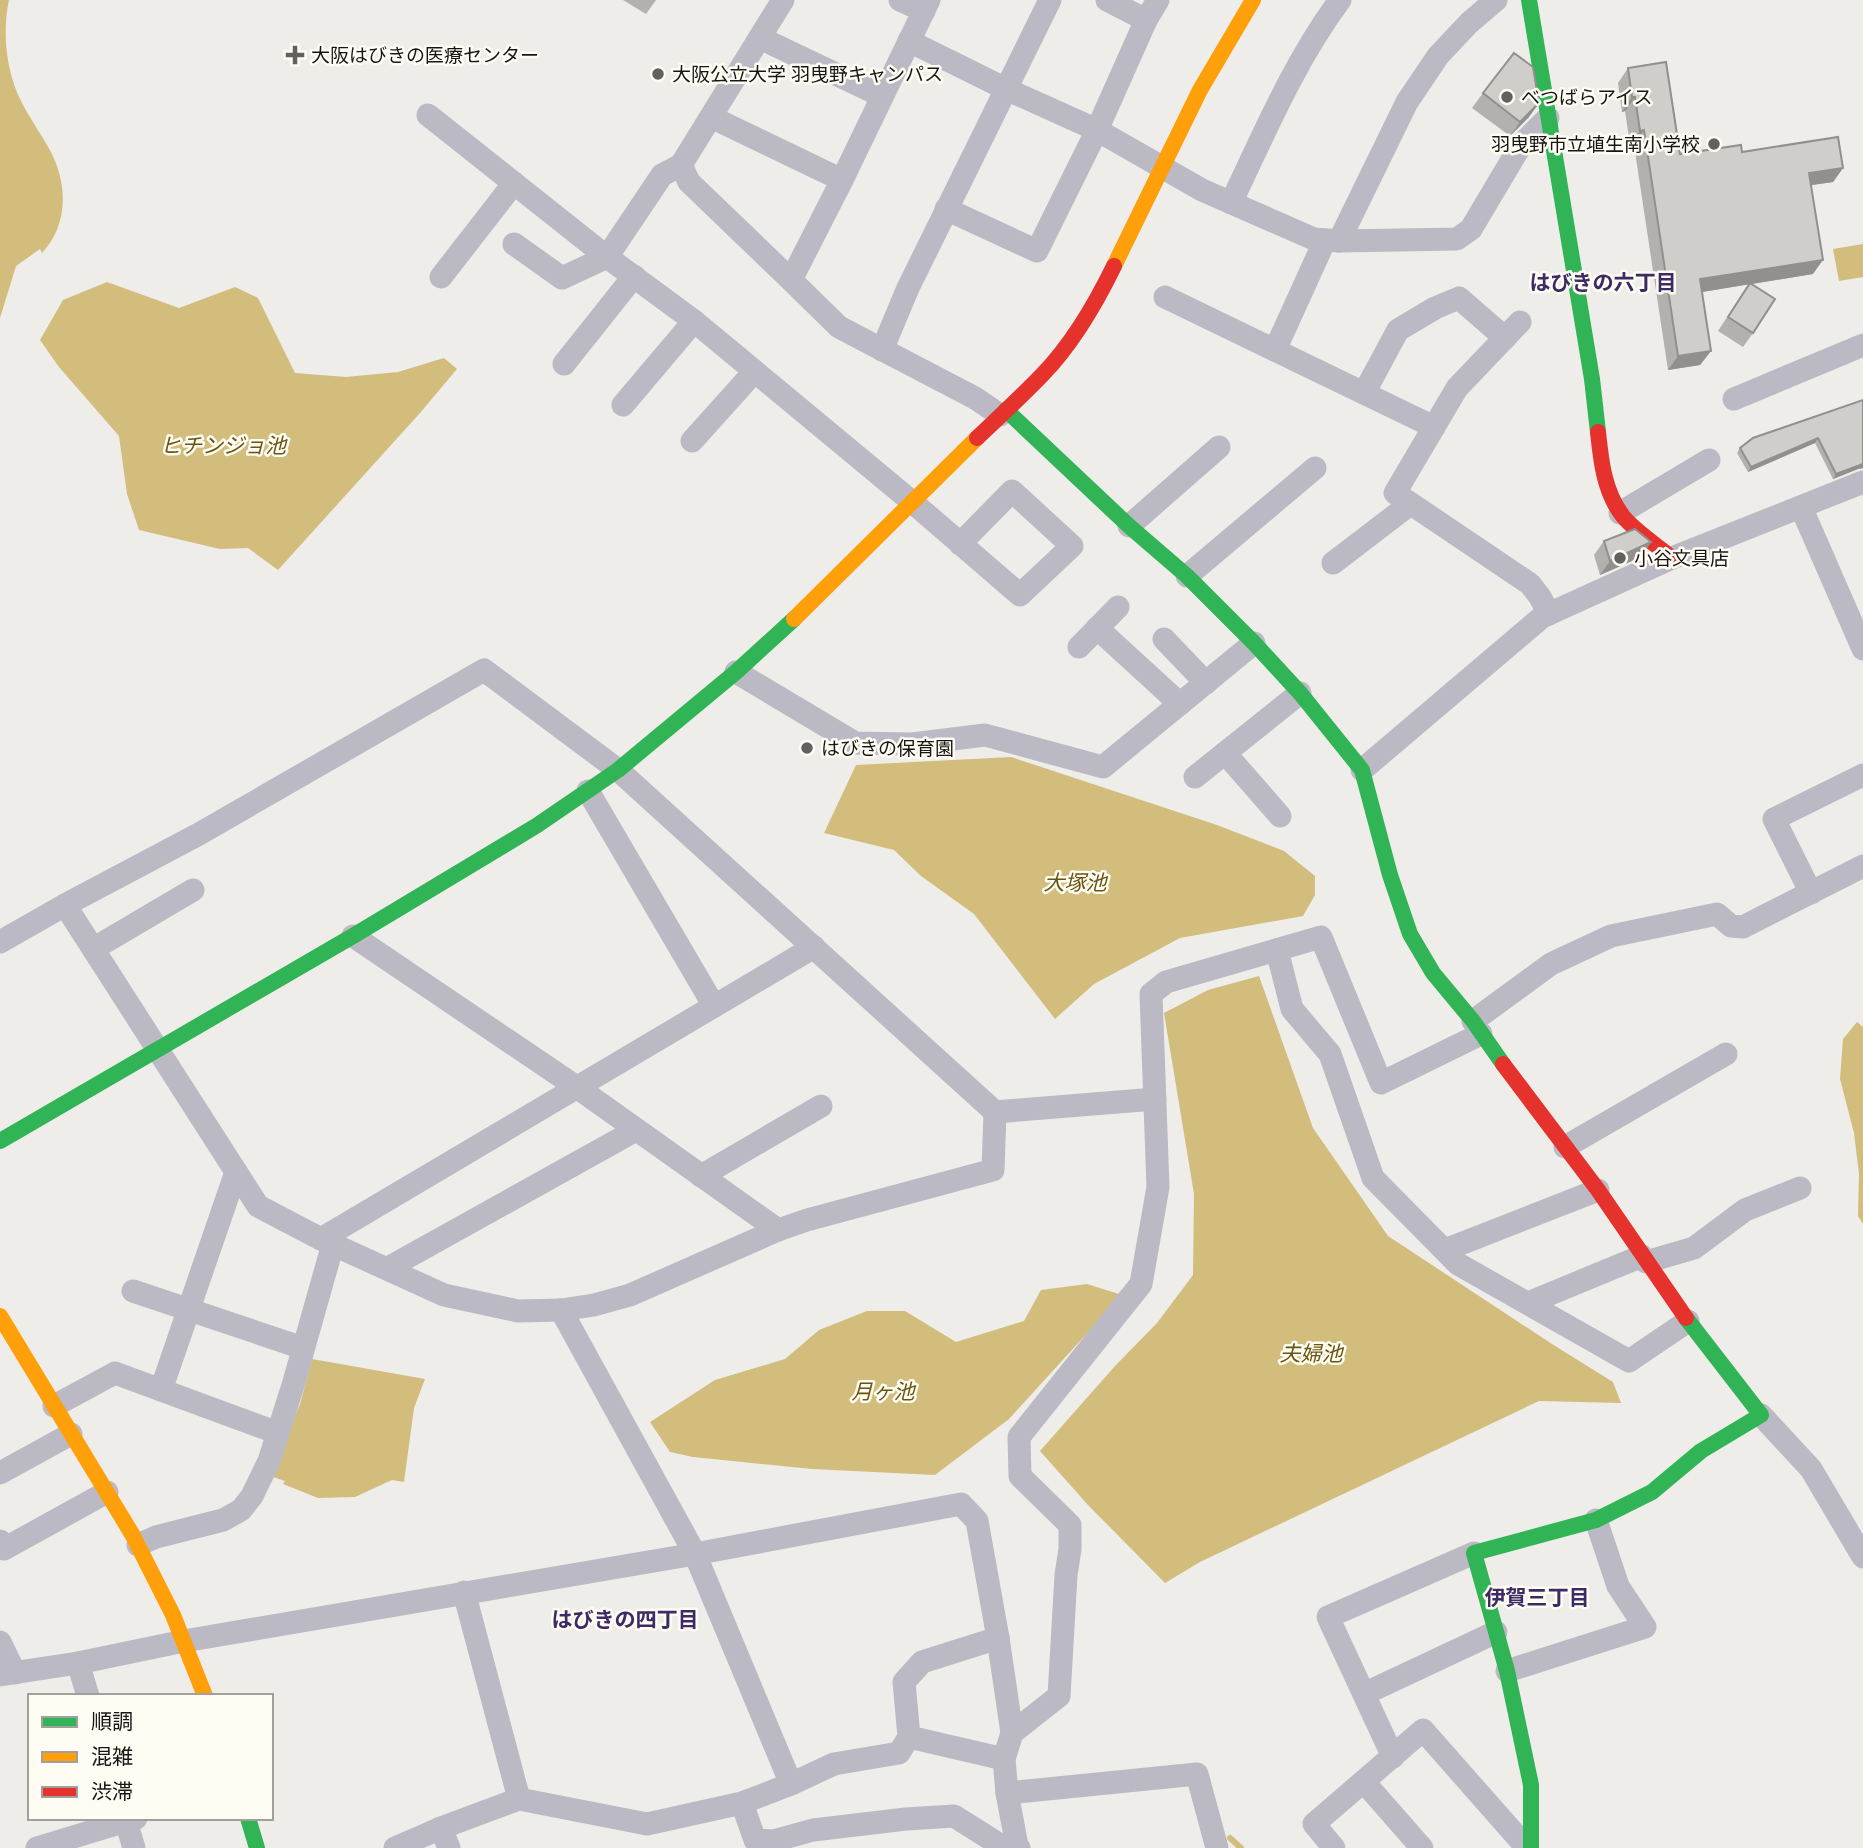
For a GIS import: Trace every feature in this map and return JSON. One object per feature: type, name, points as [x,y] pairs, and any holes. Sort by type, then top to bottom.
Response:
[{"type":"street","points":[[514,244],[562,278],[607,257],[663,175],[681,165],[783,0]]},
{"type":"street","points":[[791,280],[927,6],[900,0]]},
{"type":"street","points":[[882,350],[908,288],[1050,0]]},
{"type":"street","points":[[1107,0],[1146,20]]},
{"type":"street","points":[[946,209],[1037,251],[1097,130],[1146,20],[1158,0]]},
{"type":"street","points":[[0,1141],[353,936],[536,826],[618,770],[736,672],[820,594],[911,501],[1044,373],[1072,339],[1098,297],[1200,90],[1253,0]]},
{"type":"street","points":[[1231,203],[1295,70],[1319,28],[1340,0]]},
{"type":"street","points":[[1275,350],[1407,102],[1438,56],[1469,23],[1496,0]]},
{"type":"street","points":[[1529,0],[1592,379],[1601,461],[1608,491],[1620,513],[1672,558]]},
{"type":"street","points":[[760,38],[882,96]]},
{"type":"street","points":[[909,41],[1097,130],[1202,190],[1314,239],[1457,239],[1471,229],[1521,145],[1548,118]]},
{"type":"street","points":[[428,115],[607,257],[694,321],[1020,595],[1072,546],[1013,491],[960,544]]},
{"type":"street","points":[[711,117],[842,180]]},
{"type":"street","points":[[681,165],[689,182],[839,327],[1003,412],[1187,576],[1300,693],[1362,770],[1390,875],[1410,934],[1433,973],[1477,1027],[1598,1191],[1688,1321],[1761,1415],[1811,1469],[1863,1557]]},
{"type":"street","points":[[441,278],[514,183]]},
{"type":"street","points":[[564,364],[634,276]]},
{"type":"street","points":[[1165,297],[1434,427]]},
{"type":"street","points":[[1363,393],[1398,330],[1435,308],[1459,298],[1513,330],[1457,388],[1395,493],[1530,584],[1549,614]]},
{"type":"street","points":[[623,405],[694,321]]},
{"type":"street","points":[[1734,399],[1863,345]]},
{"type":"street","points":[[692,441],[754,372]]},
{"type":"street","points":[[1129,526],[1219,447]]},
{"type":"street","points":[[1620,513],[1709,460]]},
{"type":"street","points":[[1187,576],[1315,468]]},
{"type":"street","points":[[1362,770],[1549,614],[1672,558],[1863,482]]},
{"type":"street","points":[[1333,563],[1410,503]]},
{"type":"street","points":[[1801,507],[1863,649]]},
{"type":"street","points":[[1079,647],[1118,607]]},
{"type":"street","points":[[1097,628],[1180,704]]},
{"type":"street","points":[[1164,639],[1206,682]]},
{"type":"street","points":[[736,672],[855,743],[912,744],[985,735],[1103,767],[1254,643]]},
{"type":"street","points":[[0,942],[199,834],[484,670],[618,770],[995,1112],[1155,1099]]},
{"type":"street","points":[[1195,777],[1300,693]]},
{"type":"street","points":[[1225,753],[1280,816]]},
{"type":"street","points":[[1811,892],[1774,819],[1863,775]]},
{"type":"street","points":[[588,790],[715,1006]]},
{"type":"street","points":[[1012,1733],[1059,1696],[1070,1549],[1070,1525],[1020,1476],[1018,1437],[1141,1284],[1157,1187],[1151,994],[1166,982],[1321,937],[1381,1083],[1477,1027],[1551,964],[1611,936],[1717,914],[1731,926],[1743,927],[1863,866]]},
{"type":"street","points":[[93,949],[193,890]]},
{"type":"street","points":[[65,905],[258,1206],[444,1295],[518,1311],[561,1310],[594,1305],[630,1295],[778,1230],[807,1220],[993,1171],[995,1112]]},
{"type":"street","points":[[353,936],[578,1088],[778,1230]]},
{"type":"street","points":[[138,1545],[156,1537],[223,1520],[241,1510],[252,1496],[269,1461],[303,1348],[327,1241],[814,947]]},
{"type":"street","points":[[1277,950],[1292,1009],[1331,1054],[1373,1178],[1458,1264],[1629,1361],[1688,1321]]},
{"type":"street","points":[[1565,1147],[1726,1055]]},
{"type":"street","points":[[701,1176],[821,1106]]},
{"type":"street","points":[[388,1268],[636,1130]]},
{"type":"street","points":[[161,1390],[236,1172]]},
{"type":"street","points":[[1528,1303],[1644,1259],[1694,1248],[1745,1210],[1800,1188]]},
{"type":"street","points":[[1445,1250],[1598,1191]]},
{"type":"street","points":[[133,1291],[303,1348]]},
{"type":"street","points":[[561,1310],[695,1554],[791,1784]]},
{"type":"street","points":[[0,1316],[138,1545],[184,1641],[204,1694]]},
{"type":"street","points":[[54,1406],[115,1373],[278,1433]]},
{"type":"street","points":[[1393,1757],[1328,1617],[1474,1553],[1596,1520],[1652,1492],[1701,1451],[1761,1415]]},
{"type":"street","points":[[0,1473],[71,1434]]},
{"type":"street","points":[[0,1541],[4,1549],[107,1492]]},
{"type":"street","points":[[0,1642],[8,1674],[464,1592],[695,1554],[961,1504],[977,1521],[998,1638],[1012,1733],[1004,1759],[1007,1793],[1018,1847],[1000,1845],[954,1816],[813,1830],[773,1841],[755,1840],[742,1803]]},
{"type":"street","points":[[1507,1671],[1645,1627],[1618,1587],[1596,1520]]},
{"type":"street","points":[[1474,1553],[1507,1671],[1531,1785],[1529,1848]]},
{"type":"street","points":[[464,1592],[519,1799]]},
{"type":"street","points":[[1364,1694],[1496,1632]]},
{"type":"street","points":[[395,1848],[445,1838],[519,1799],[647,1824],[742,1803],[834,1764],[899,1753],[909,1737],[904,1682],[922,1662],[998,1638]]},
{"type":"street","points":[[78,1663],[87,1694]]},
{"type":"street","points":[[1334,1848],[1314,1824],[1423,1730],[1529,1848]]},
{"type":"street","points":[[909,1737],[1004,1759]]},
{"type":"street","points":[[1007,1793],[1198,1774],[1217,1848]]},
{"type":"street","points":[[1364,1782],[1422,1848]]},
{"type":"street","points":[[37,1848],[126,1820]]},
{"type":"street","points":[[129,1820],[134,1848]]},
{"type":"street","points":[[249,1820],[257,1848]]},
{"type":"water","points":[[0,0],[9,0],[6,38],[12,77],[21,101],[57,165],[63,205],[61,218],[51,242],[42,253],[40,249],[16,266],[0,318]]},
{"type":"water","points":[[1863,244],[1863,277],[1839,281],[1833,249]]},
{"type":"water","name":"ヒチンジョ池","points":[[107,282],[179,308],[235,287],[258,298],[295,373],[346,377],[398,372],[444,358],[457,369],[278,570],[248,548],[220,549],[139,530],[127,494],[119,436],[59,367],[40,340],[63,300]]},
{"type":"water","name":"大塚池","points":[[1011,757],[1217,825],[1284,851],[1315,876],[1315,895],[1303,916],[1180,938],[1094,984],[1055,1019],[974,914],[921,876],[894,850],[824,833],[856,765]]},
{"type":"water","name":"夫婦池","points":[[1259,976],[1313,1128],[1388,1236],[1613,1382],[1621,1403],[1539,1401],[1200,1562],[1165,1583],[1088,1505],[1040,1451],[1157,1323],[1193,1275],[1194,1194],[1164,1013],[1208,990]]},
{"type":"water","points":[[1857,1022],[1863,1027],[1863,1224],[1858,1216],[1859,1174],[1854,1133],[1840,1079],[1843,1039]]},
{"type":"water","name":"月ヶ池","points":[[1087,1284],[1122,1295],[1009,1419],[935,1475],[812,1469],[693,1457],[670,1452],[650,1422],[715,1380],[785,1359],[819,1330],[867,1311],[905,1311],[956,1342],[1024,1321],[1041,1290]]},
{"type":"water","points":[[312,1359],[425,1379],[414,1408],[404,1482],[392,1480],[355,1497],[318,1498],[270,1476],[300,1404]]},
{"type":"building","name":"べつばらアイス","points":[[1514,53],[1533,67],[1539,103],[1520,122],[1483,93]]},
{"type":"building","points":[[1666,62],[1680,154],[1741,145],[1742,152],[1838,137],[1843,168],[1809,173],[1823,260],[1700,279],[1711,351],[1678,356],[1644,130],[1640,131],[1628,68]]},
{"type":"building","points":[[1750,283],[1775,299],[1753,333],[1728,317]]},
{"type":"building","points":[[1863,400],[1863,464],[1836,474],[1818,438],[1751,467],[1740,448],[1753,438]]},
{"type":"building","points":[[1635,529],[1651,542],[1610,561],[1604,541]]},
{"type":"waterway","points":[[1230,1838],[1241,1848]]},
{"type":"traffic: fast","points":[[1529,0],[1592,379],[1598,432]]},
{"type":"traffic: fast","points":[[1006,410],[1129,526],[1187,576],[1254,643],[1300,693],[1362,770],[1390,875],[1410,934],[1433,973],[1473,1021],[1503,1064]]},
{"type":"traffic: fast","points":[[0,1141],[353,936],[536,826],[618,770],[736,672],[794,619]]},
{"type":"traffic: fast","points":[[1531,1848],[1531,1785],[1507,1671],[1474,1553],[1596,1520],[1652,1492],[1701,1451],[1761,1415],[1686,1318]]},
{"type":"traffic: fast","points":[[249,1820],[257,1848]]},
{"type":"traffic: slow","points":[[1114,266],[1200,90],[1253,0]]},
{"type":"traffic: slow","points":[[794,619],[977,438]]},
{"type":"traffic: slow","points":[[0,1316],[132,1534],[173,1615],[204,1694]]},
{"type":"traffic: jam","points":[[977,438],[1064,350],[1091,309],[1114,266]]},
{"type":"traffic: jam","points":[[1598,432],[1604,475],[1616,506],[1632,526],[1672,558]]},
{"type":"traffic: jam","points":[[1503,1064],[1598,1190],[1686,1318]]},
{"type":"place","name":"大阪はびきの医療センター","points":[[295,55]]},
{"type":"place","name":"大阪公立大学 羽曳野キャンパス","points":[[658,74]]},
{"type":"place","name":"べつばらアイス","points":[[1507,97]]},
{"type":"place","name":"羽曳野市立埴生南小学校","points":[[1714,144]]},
{"type":"place","name":"小谷文具店","points":[[1620,558]]},
{"type":"place","name":"はびきの保育園","points":[[807,748]]},
{"type":"district","name":"はびきの六丁目","points":[[1603,283]]},
{"type":"district","name":"伊賀三丁目","points":[[1537,1598]]},
{"type":"district","name":"はびきの四丁目","points":[[625,1620]]}]
